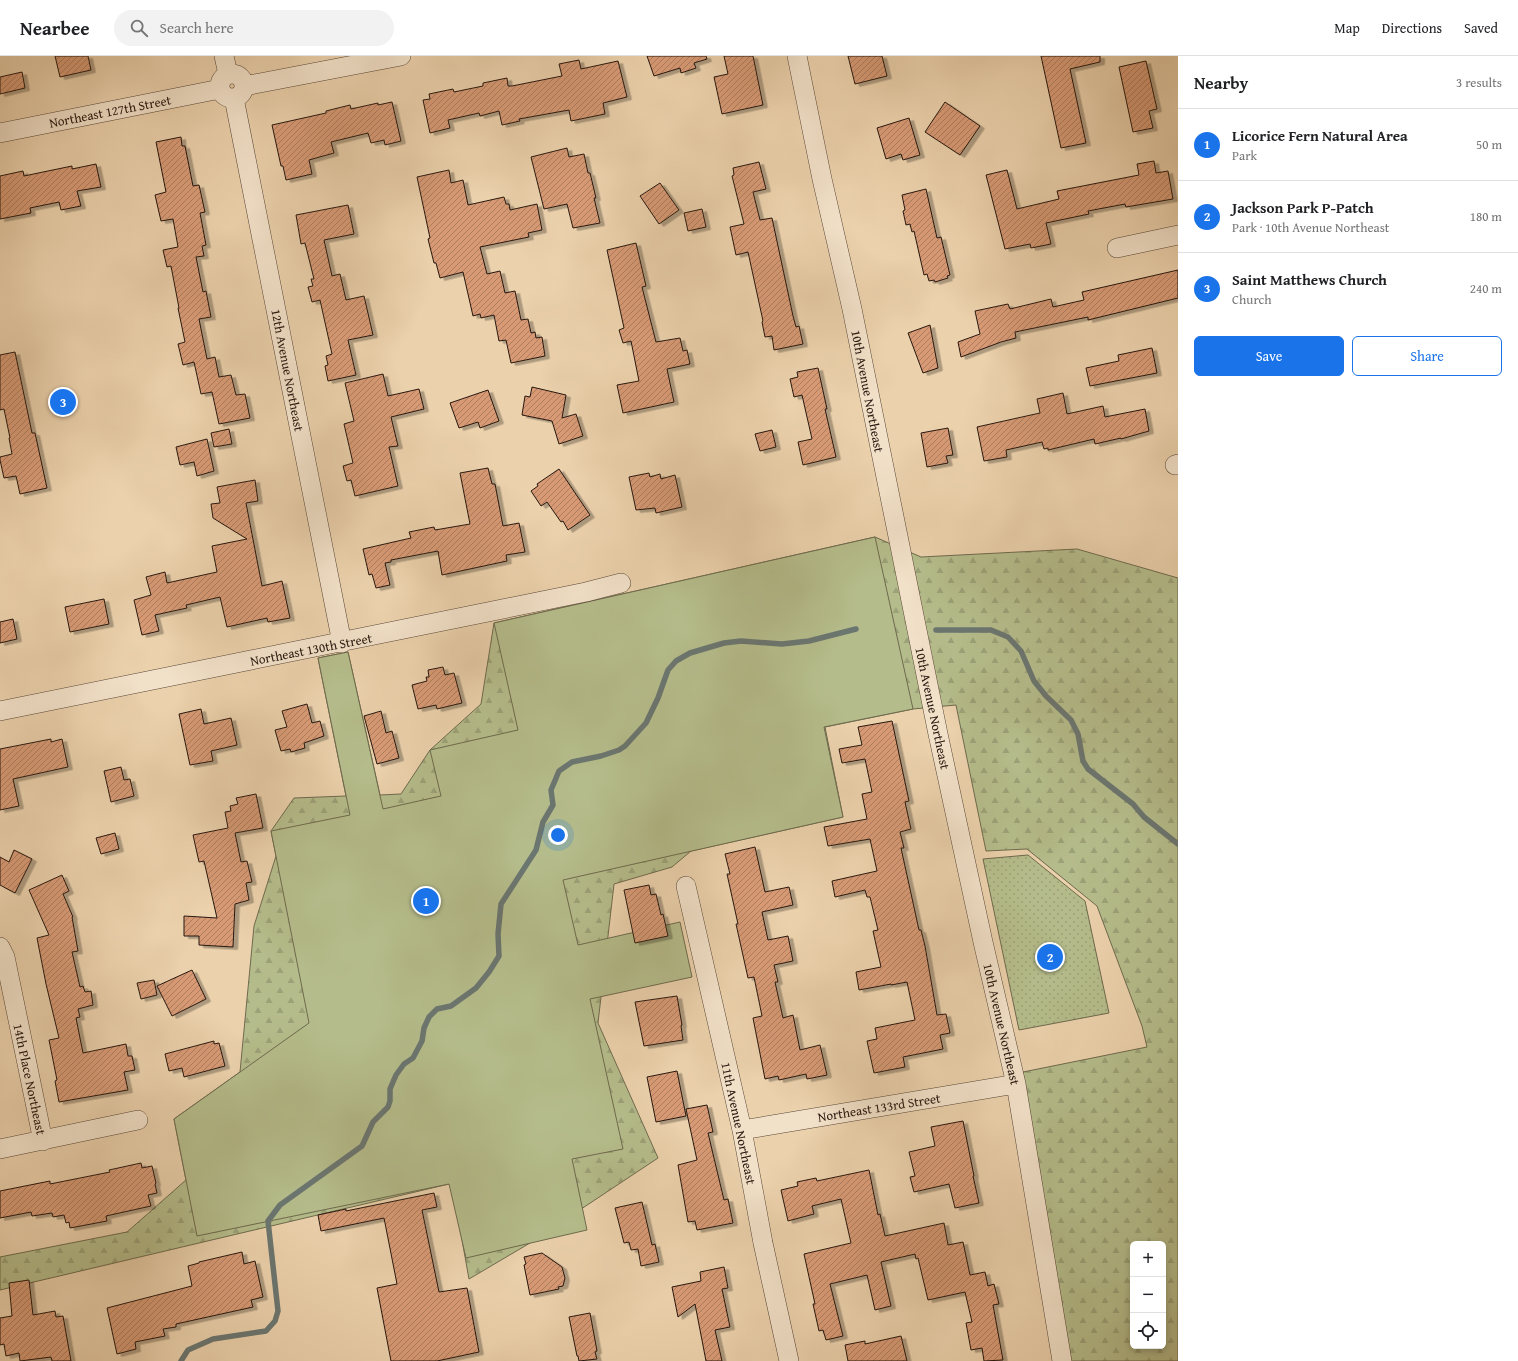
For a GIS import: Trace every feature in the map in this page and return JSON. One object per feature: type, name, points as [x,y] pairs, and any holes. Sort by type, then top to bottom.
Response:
[{"type":"street","name":"12th Avenue Northeast","points":[[224,56],[232,87],[342,643]]},
{"type":"street","name":"Northeast 127th Street","points":[[0,133],[232,87],[401,56]]},
{"type":"street","name":"10th Avenue Northeast","points":[[797,56],[822,178],[852,309],[935,719],[983,942],[1016,1084],[1062,1361]]},
{"type":"street","points":[[1117,248],[1178,235]]},
{"type":"street","name":"Northeast 130th Street","points":[[0,711],[342,643],[586,592],[621,583]]},
{"type":"street","name":"11th Avenue Northeast","points":[[686,886],[742,1130],[763,1244],[789,1361]]},
{"type":"street","name":"14th Place Northeast","points":[[0,947],[5,958],[42,1141]]},
{"type":"street","name":"Northeast 133rd Street","points":[[742,1130],[1016,1084]]},
{"type":"street","points":[[0,1150],[138,1120]]},
{"type":"green space","points":[[875,537],[921,557],[1077,549],[1178,578],[1178,1361],[1071,1361],[1023,1072],[1147,1047],[1142,1026],[1097,906],[1027,849],[986,851],[956,705],[913,709],[825,727],[843,817],[691,851],[672,867],[614,884],[598,1023],[658,1158],[530,1243],[469,1279],[452,1184],[449,1184],[0,1290],[0,1257],[127,1232],[186,1180],[174,1119],[240,1072],[254,926],[276,856],[271,831],[294,798],[346,796],[318,658],[348,652],[380,795],[401,794],[430,750],[481,704],[494,623]]},
{"type":"green space","points":[[875,537],[913,709],[824,727],[843,817],[563,880],[578,945],[680,922],[692,977],[590,999],[623,1149],[572,1159],[587,1230],[466,1258],[449,1184],[197,1236],[174,1119],[309,1023],[271,831],[350,815],[318,658],[348,652],[383,809],[441,796],[430,750],[518,730],[494,623]]},
{"type":"green space","points":[[1028,855],[1085,901],[1109,1013],[1019,1030],[983,859]]},
{"type":"building","points":[[55,56],[88,56],[91,70],[60,77]]},
{"type":"building","points":[[647,56],[706,56],[707,59],[694,63],[696,68],[681,73],[680,68],[654,76]]},
{"type":"building","points":[[724,56],[753,56],[763,105],[722,114],[714,77],[728,74]]},
{"type":"building","points":[[848,56],[882,56],[887,76],[855,84]]},
{"type":"building","points":[[1041,56],[1100,56],[1100,62],[1070,69],[1086,143],[1061,148]]},
{"type":"building","points":[[579,60],[581,69],[618,61],[627,97],[603,103],[605,114],[571,121],[569,110],[519,119],[520,121],[502,125],[499,111],[480,116],[479,113],[448,120],[450,128],[430,133],[423,100],[430,99],[429,94],[453,89],[454,92],[483,86],[483,83],[507,78],[508,86],[512,86],[562,76],[559,64]]},
{"type":"building","points":[[1146,61],[1157,109],[1149,111],[1153,128],[1133,132],[1119,67]]},
{"type":"building","points":[[22,72],[25,88],[0,94],[0,77]]},
{"type":"building","points":[[392,102],[401,141],[385,145],[384,140],[371,143],[368,133],[331,142],[334,153],[309,160],[312,174],[286,180],[283,166],[281,166],[272,125],[326,113],[326,111],[350,105],[351,109],[378,103],[378,105]]},
{"type":"building","points":[[945,102],[980,126],[960,155],[925,132]]},
{"type":"building","points":[[909,118],[920,155],[903,160],[901,154],[886,159],[877,128]]},
{"type":"building","points":[[181,137],[182,146],[185,146],[193,186],[199,185],[205,212],[200,213],[206,245],[202,246],[204,256],[196,257],[203,292],[206,291],[211,317],[199,319],[207,359],[215,357],[219,377],[231,375],[236,395],[245,394],[250,418],[219,424],[212,392],[201,394],[194,362],[183,365],[178,344],[185,342],[171,266],[167,267],[163,250],[178,247],[173,219],[161,221],[155,195],[166,192],[156,142]]},
{"type":"building","points":[[567,148],[569,157],[584,154],[596,198],[594,198],[600,223],[573,228],[567,204],[544,209],[531,157]]},
{"type":"building","points":[[1154,161],[1156,173],[1168,171],[1173,199],[1126,207],[1125,204],[1088,211],[1089,214],[1046,223],[1051,244],[1031,248],[1030,244],[1005,249],[986,175],[1007,170],[1017,209],[1059,199],[1057,191],[1139,175],[1137,164]]},
{"type":"building","points":[[759,162],[766,189],[753,192],[760,220],[772,218],[793,316],[796,327],[799,326],[803,344],[774,350],[772,336],[765,337],[748,252],[736,255],[730,227],[744,224],[732,176],[734,175],[733,168]]},
{"type":"building","points":[[96,164],[101,187],[77,191],[81,206],[61,210],[59,202],[30,208],[31,213],[0,219],[0,176],[23,171],[24,176],[72,166],[72,169]]},
{"type":"building","points":[[449,170],[451,183],[463,180],[468,205],[504,197],[506,204],[509,204],[510,210],[537,204],[542,230],[528,233],[529,237],[480,247],[487,274],[500,271],[505,293],[515,291],[521,320],[528,319],[531,333],[535,332],[536,338],[542,337],[545,356],[511,363],[506,340],[499,341],[494,315],[481,318],[480,314],[473,316],[463,272],[440,278],[436,263],[434,263],[428,239],[430,238],[417,177]]},
{"type":"building","points":[[660,183],[679,210],[659,224],[640,196]]},
{"type":"building","points":[[926,189],[937,238],[941,237],[950,275],[947,276],[948,278],[935,282],[934,280],[929,281],[927,274],[924,275],[914,231],[912,232],[910,224],[906,225],[903,211],[905,210],[902,195]]},
{"type":"building","points":[[348,205],[354,234],[324,240],[332,276],[340,274],[346,300],[364,296],[373,335],[348,340],[356,375],[328,381],[325,366],[328,365],[326,356],[332,354],[320,300],[312,302],[308,287],[313,286],[311,279],[314,279],[305,243],[301,244],[296,215]]},
{"type":"building","points":[[702,209],[706,227],[688,231],[684,213]]},
{"type":"building","points":[[636,243],[646,286],[642,287],[656,342],[680,338],[683,351],[687,350],[690,364],[667,369],[674,402],[623,413],[617,385],[639,381],[631,341],[623,343],[619,330],[624,328],[607,250]]},
{"type":"building","points":[[1178,270],[1178,298],[1088,320],[1088,317],[1015,332],[1016,338],[961,357],[958,342],[980,334],[975,311],[1008,304],[1010,309],[1051,299],[1053,307],[1084,300],[1082,292]]},
{"type":"building","points":[[930,325],[938,368],[923,373],[908,333]]},
{"type":"building","points":[[1152,348],[1157,373],[1090,386],[1086,368],[1119,361],[1118,355]]},
{"type":"building","points":[[15,352],[32,433],[35,433],[47,488],[20,494],[16,476],[4,478],[0,460],[0,457],[12,454],[4,409],[0,410],[0,355]]},
{"type":"building","points":[[818,368],[827,409],[825,409],[836,457],[803,465],[798,442],[812,439],[802,395],[794,397],[790,379],[798,377],[797,372]]},
{"type":"building","points":[[383,374],[388,396],[419,389],[424,409],[391,417],[398,446],[389,447],[398,486],[355,496],[351,480],[347,481],[343,466],[353,463],[344,424],[354,421],[345,383]]},
{"type":"building","points":[[532,387],[566,395],[562,418],[576,414],[583,436],[559,444],[552,421],[522,415],[525,396],[530,397]]},
{"type":"building","points":[[488,390],[499,421],[480,428],[478,422],[459,428],[450,403]]},
{"type":"building","points":[[1063,393],[1067,414],[1103,406],[1105,417],[1145,409],[1149,431],[1121,439],[1095,444],[1094,439],[1048,450],[1048,448],[1044,449],[1042,442],[1006,450],[1007,457],[984,461],[977,427],[1040,413],[1037,399]]},
{"type":"building","points":[[948,428],[953,455],[946,456],[948,463],[927,467],[921,433]]},
{"type":"building","points":[[229,429],[232,444],[214,447],[211,433]]},
{"type":"building","points":[[772,430],[776,447],[760,451],[755,434]]},
{"type":"building","points":[[207,439],[214,471],[197,476],[194,462],[180,465],[176,447]]},
{"type":"building","points":[[488,468],[492,484],[495,484],[503,526],[519,523],[525,552],[506,555],[507,561],[442,575],[438,551],[391,560],[391,562],[385,563],[390,585],[376,588],[372,574],[369,575],[363,549],[411,538],[409,532],[434,527],[435,530],[470,524],[460,473]]},
{"type":"building","points":[[559,469],[590,515],[568,530],[563,521],[561,522],[547,502],[541,506],[531,491],[538,486],[537,484]]},
{"type":"building","points":[[649,473],[650,477],[660,474],[661,479],[675,475],[682,507],[656,513],[655,508],[636,510],[629,477]]},
{"type":"building","points":[[255,480],[258,501],[246,503],[262,586],[282,581],[290,618],[268,622],[267,618],[227,627],[220,597],[186,605],[187,608],[155,615],[159,631],[142,635],[134,600],[151,595],[146,577],[165,572],[167,583],[217,572],[212,546],[247,539],[213,518],[211,504],[220,503],[217,487]]},
{"type":"building","points":[[104,599],[109,624],[70,632],[65,607]]},
{"type":"building","points":[[13,619],[17,639],[0,643],[0,622]]},
{"type":"building","points":[[443,667],[445,675],[454,673],[462,703],[437,709],[436,705],[418,709],[412,685],[427,681],[426,677],[429,677],[428,670]]},
{"type":"building","points":[[307,704],[312,723],[320,721],[324,736],[304,743],[305,748],[291,752],[290,749],[281,751],[275,730],[287,727],[282,711]]},
{"type":"building","points":[[201,709],[204,724],[231,718],[237,745],[211,751],[213,761],[190,765],[179,714]]},
{"type":"building","points":[[381,711],[386,733],[392,731],[399,758],[377,764],[364,716]]},
{"type":"building","points":[[892,721],[909,801],[905,802],[911,829],[900,832],[904,848],[901,848],[919,930],[921,930],[925,946],[937,1015],[946,1014],[950,1033],[940,1035],[943,1049],[903,1057],[905,1067],[874,1073],[867,1041],[877,1039],[875,1028],[915,1020],[907,982],[859,990],[856,972],[881,967],[873,931],[878,930],[870,897],[867,897],[865,890],[835,897],[832,881],[877,871],[870,839],[828,846],[824,827],[867,819],[862,794],[872,792],[865,759],[842,763],[839,749],[862,745],[858,727]]},
{"type":"building","points":[[51,739],[51,742],[62,739],[68,767],[13,779],[19,806],[0,810],[0,749]]},
{"type":"building","points":[[121,767],[124,780],[130,779],[134,796],[111,802],[104,771]]},
{"type":"building","points":[[256,794],[263,828],[235,833],[241,862],[247,861],[252,882],[246,883],[249,900],[235,904],[233,947],[199,945],[199,936],[184,936],[184,916],[217,918],[204,861],[199,862],[193,835],[228,828],[225,812],[231,811],[230,806],[238,804],[236,798]]},
{"type":"building","points":[[115,833],[119,849],[101,854],[96,838]]},
{"type":"building","points":[[755,847],[765,892],[789,887],[793,905],[762,912],[768,940],[788,936],[793,961],[774,965],[778,982],[775,982],[783,1018],[793,1015],[800,1050],[820,1045],[827,1075],[807,1079],[806,1074],[779,1080],[778,1076],[765,1079],[753,1018],[762,1016],[754,977],[748,978],[736,924],[738,924],[727,874],[730,874],[725,854]]},
{"type":"building","points":[[14,850],[32,859],[15,893],[0,885],[0,857],[9,862]]},
{"type":"building","points":[[62,875],[69,891],[63,894],[73,917],[78,951],[72,952],[80,987],[83,986],[85,992],[91,991],[93,1005],[78,1009],[80,1017],[76,1018],[83,1053],[126,1044],[128,1056],[132,1056],[135,1070],[124,1072],[128,1090],[59,1102],[55,1081],[57,1080],[49,1040],[59,1038],[37,938],[49,935],[29,890]]},
{"type":"building","points":[[649,885],[651,895],[656,894],[661,915],[663,914],[668,936],[635,943],[624,890]]},
{"type":"building","points":[[192,970],[206,999],[172,1016],[157,986]]},
{"type":"building","points":[[154,980],[157,995],[141,999],[137,983]]},
{"type":"building","points":[[677,996],[683,1040],[644,1046],[635,1002]]},
{"type":"building","points":[[214,1041],[214,1044],[219,1043],[225,1066],[184,1077],[182,1068],[169,1071],[165,1054]]},
{"type":"building","points":[[677,1071],[686,1116],[656,1122],[647,1077]]},
{"type":"building","points":[[707,1105],[713,1132],[708,1133],[724,1200],[728,1199],[733,1223],[697,1230],[695,1221],[688,1222],[678,1165],[697,1160],[686,1109]]},
{"type":"building","points":[[963,1121],[979,1203],[955,1208],[949,1184],[914,1192],[910,1177],[915,1176],[909,1152],[935,1146],[931,1127]]},
{"type":"building","points":[[141,1163],[142,1168],[152,1166],[156,1183],[157,1193],[148,1195],[151,1206],[106,1216],[107,1221],[70,1228],[69,1222],[66,1223],[64,1215],[53,1217],[52,1213],[32,1216],[31,1212],[0,1218],[0,1191],[50,1181],[50,1184],[110,1172],[109,1170]]},
{"type":"building","points":[[869,1170],[878,1215],[880,1214],[885,1236],[944,1223],[948,1245],[963,1242],[970,1275],[985,1272],[988,1286],[994,1284],[999,1304],[993,1305],[1003,1360],[984,1361],[982,1348],[971,1350],[966,1323],[972,1322],[965,1292],[928,1300],[918,1258],[916,1259],[915,1254],[881,1262],[891,1306],[875,1310],[867,1275],[830,1284],[843,1336],[826,1340],[823,1330],[819,1331],[813,1304],[815,1304],[804,1254],[851,1243],[841,1199],[812,1206],[814,1214],[788,1221],[781,1190],[798,1186],[797,1182],[816,1178],[817,1181]]},
{"type":"building","points":[[434,1193],[437,1207],[422,1210],[439,1292],[467,1288],[479,1352],[437,1361],[391,1361],[377,1288],[397,1284],[384,1218],[321,1231],[318,1215],[346,1209],[346,1211]]},
{"type":"building","points":[[642,1202],[652,1245],[655,1244],[659,1262],[641,1266],[638,1249],[631,1250],[629,1242],[624,1243],[615,1208]]},
{"type":"building","points":[[242,1252],[244,1264],[255,1261],[263,1297],[251,1300],[253,1307],[176,1324],[176,1327],[163,1329],[165,1336],[135,1342],[136,1349],[117,1354],[107,1308],[192,1286],[188,1266]]},
{"type":"building","points":[[542,1253],[562,1267],[565,1278],[563,1286],[558,1287],[559,1289],[530,1295],[524,1265],[526,1264],[524,1257]]},
{"type":"building","points":[[724,1267],[728,1288],[722,1289],[730,1327],[715,1330],[722,1361],[706,1361],[695,1304],[678,1317],[672,1287],[701,1281],[700,1272]]},
{"type":"building","points":[[29,1280],[33,1315],[55,1311],[56,1317],[63,1316],[71,1361],[52,1361],[51,1357],[20,1361],[19,1353],[6,1356],[4,1344],[0,1345],[0,1318],[12,1316],[9,1283]]},
{"type":"building","points":[[590,1313],[597,1351],[595,1352],[597,1359],[579,1361],[569,1317]]},
{"type":"building","points":[[901,1336],[907,1361],[848,1361],[845,1345],[865,1341],[865,1344]]},
{"type":"waterway","points":[[181,1361],[188,1350],[213,1339],[266,1331],[275,1321],[278,1311],[268,1221],[280,1205],[362,1146],[373,1122],[388,1107],[390,1101],[390,1089],[396,1075],[404,1064],[413,1058],[422,1041],[424,1028],[429,1017],[437,1009],[451,1006],[476,988],[489,972],[499,956],[498,934],[501,904],[536,850],[543,822],[553,805],[551,790],[559,771],[572,762],[601,756],[619,750],[625,746],[646,723],[658,698],[668,670],[676,661],[690,653],[724,643],[741,641],[782,644],[809,641],[856,629]]},
{"type":"waterway","points":[[936,630],[991,630],[1008,637],[1021,651],[1034,681],[1046,696],[1071,720],[1078,734],[1083,761],[1088,769],[1133,804],[1144,817],[1178,844]]},
{"type":"place","name":"Saint Matthews Church","points":[[63,402]]},
{"type":"place","name":"Licorice Fern Natural Area","points":[[426,901]]},
{"type":"place","name":"Jackson Park P-Patch","points":[[1050,957]]}]
